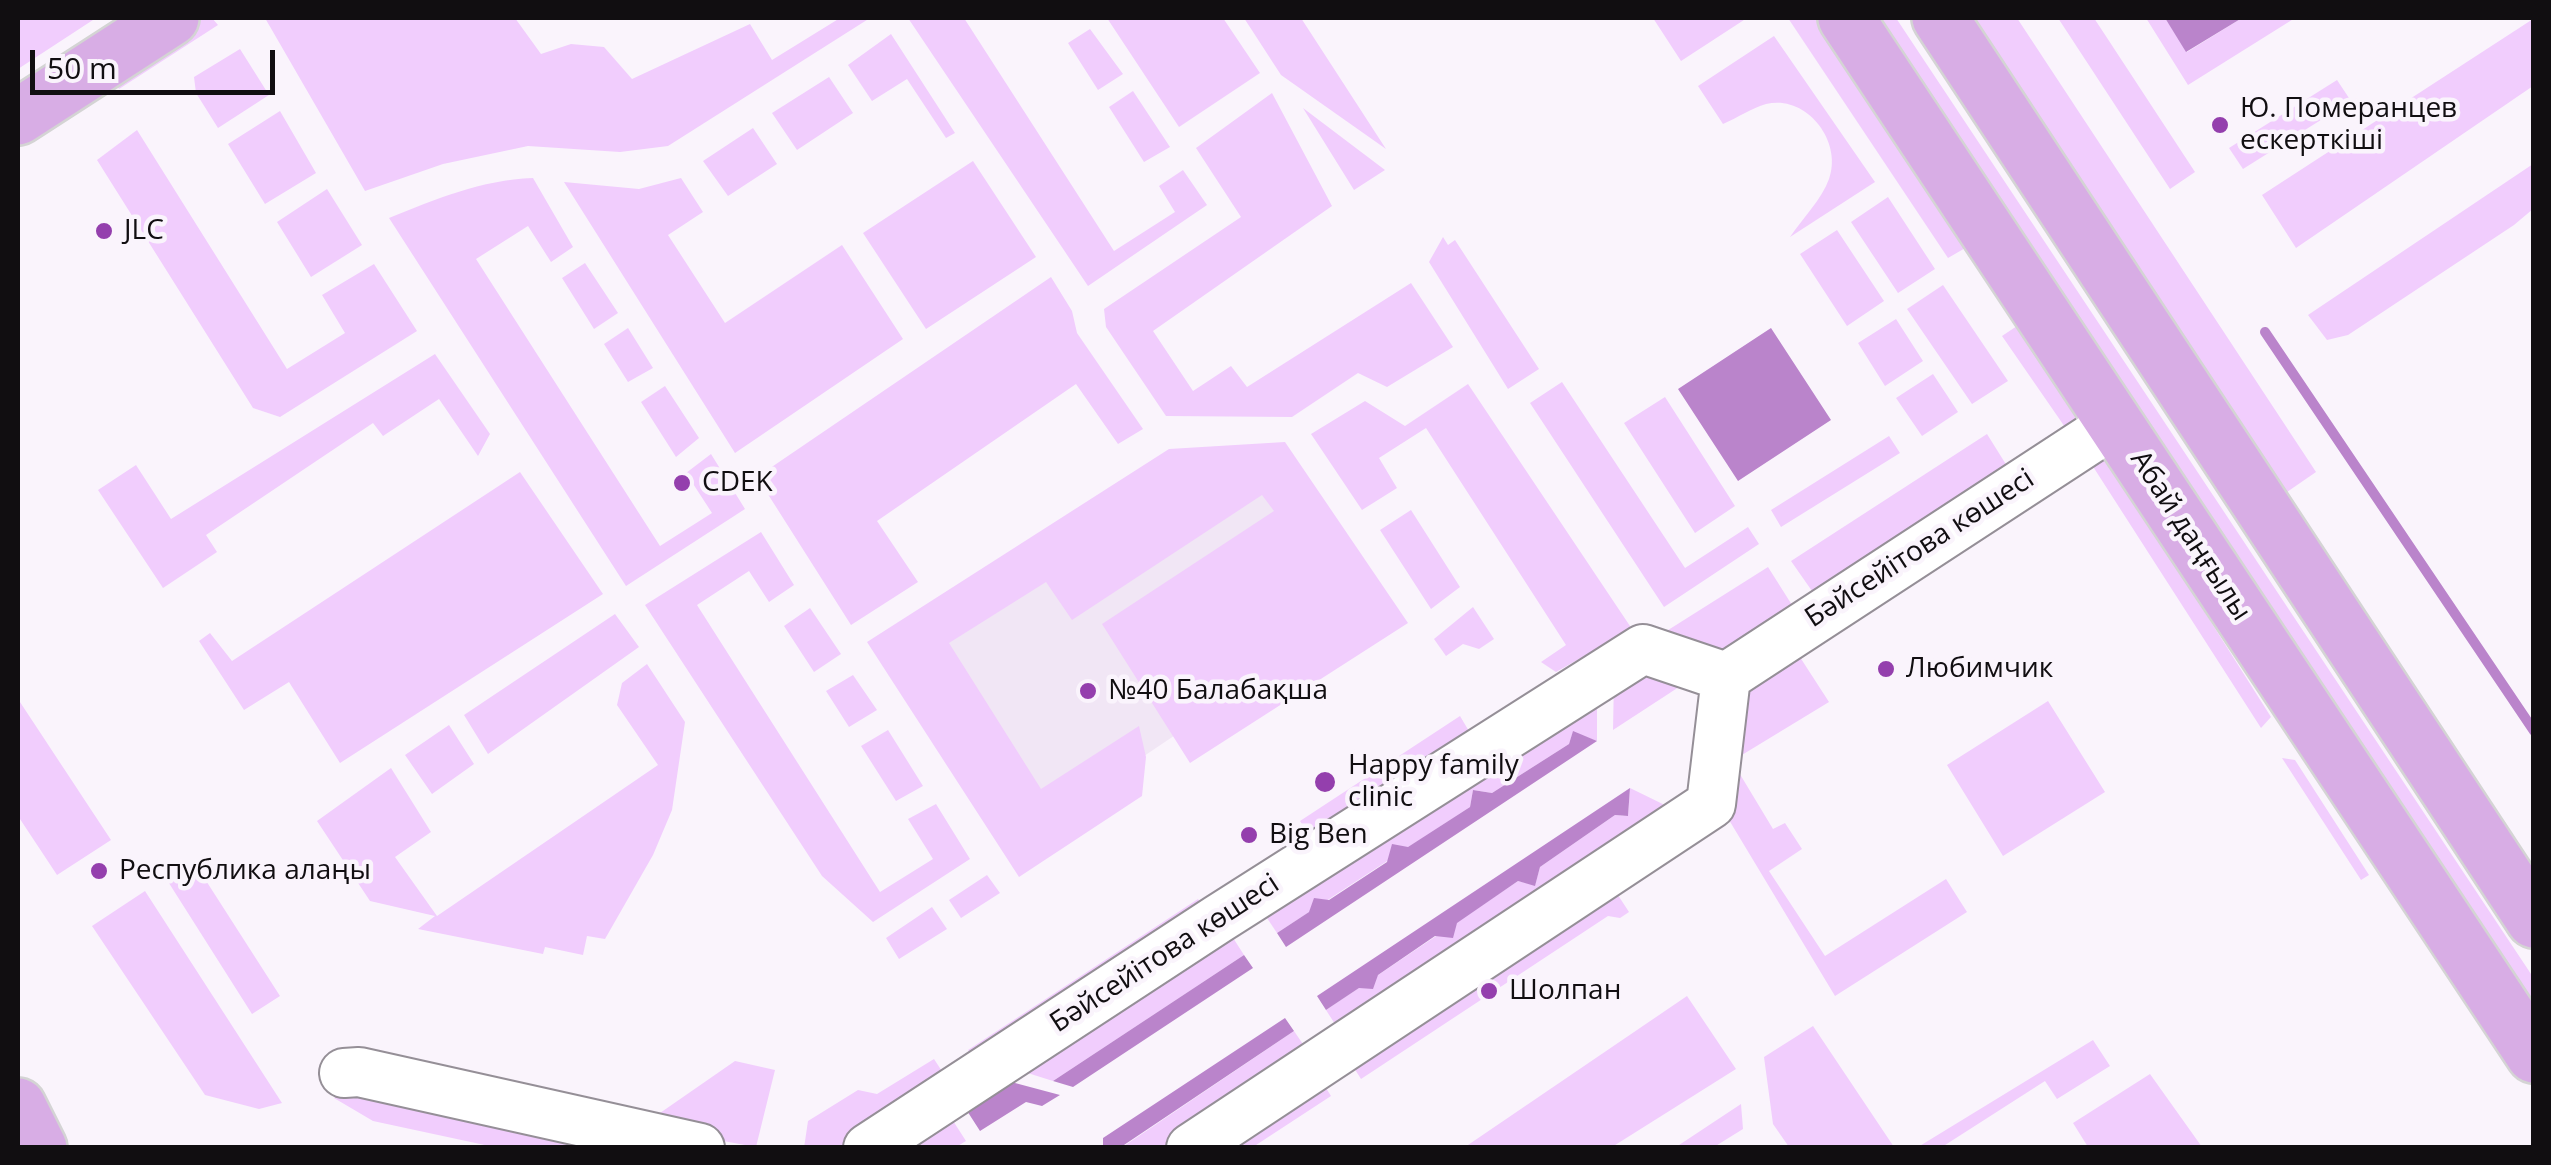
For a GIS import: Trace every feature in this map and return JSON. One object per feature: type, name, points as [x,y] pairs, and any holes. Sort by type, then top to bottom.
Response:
[{"type":"main road","points":[[18,117],[171,18]]},
{"type":"main road","name":"Абай даңғылы","points":[[1846,18],[2534,1055]]},
{"type":"main road","points":[[1940,18],[2534,920]]},
{"type":"main road","points":[[18,1106],[39,1148]]},
{"type":"street","name":"Бәйсейітова көшесі","points":[[868,1148],[1218,919],[1643,649],[1726,677],[2115,423]]},
{"type":"street","points":[[1192,1148],[1711,804],[1726,677]]},
{"type":"street","points":[[344,1073],[358,1072],[700,1148]]},
{"type":"shaded area","points":[[18,18],[96,18],[18,69]]},
{"type":"shaded area","points":[[196,18],[212,18],[218,25],[119,89],[108,73]]},
{"type":"shaded area","points":[[265,18],[515,18],[541,54],[571,44],[604,47],[632,79],[750,24],[772,60],[840,18],[870,18],[668,146],[620,152],[528,146],[443,164],[365,191]]},
{"type":"shaded area","points":[[908,18],[964,18],[1114,251],[1175,212],[1159,186],[1183,170],[1207,205],[1088,286]]},
{"type":"shaded area","points":[[1107,18],[1223,18],[1260,73],[1179,127]]},
{"type":"shaded area","points":[[1244,18],[1301,18],[1386,149],[1281,75]]},
{"type":"shaded area","points":[[1653,18],[1747,18],[1681,61]]},
{"type":"shaded area","points":[[1788,18],[1816,18],[1967,247],[1948,258]]},
{"type":"shaded area","points":[[1870,18],[1896,18],[2533,977],[2533,1022]]},
{"type":"shaded area","points":[[1969,18],[2017,18],[2316,472],[2287,492]]},
{"type":"shaded area","points":[[2058,18],[2094,18],[2195,172],[2170,189]]},
{"type":"shaded area","points":[[2146,18],[2165,18],[2187,52],[2242,18],[2295,18],[2188,85]]},
{"type":"shaded area","points":[[2165,18],[2242,18],[2186,52]]},
{"type":"shaded area","points":[[2533,19],[2533,86],[2296,248],[2262,195]]},
{"type":"shaded area","points":[[1090,29],[1123,74],[1098,90],[1068,43]]},
{"type":"shaded area","points":[[891,34],[955,133],[946,138],[907,79],[872,101],[848,65]]},
{"type":"shaded area","points":[[1774,36],[1875,182],[1790,237],[1829,179],[1831,150],[1826,136],[1808,114],[1781,103],[1766,104],[1723,124],[1698,86]]},
{"type":"shaded area","points":[[240,49],[269,95],[218,128],[196,93],[194,77]]},
{"type":"shaded area","points":[[829,77],[853,113],[797,150],[772,113]]},
{"type":"shaded area","points":[[2337,80],[2351,101],[2243,169],[2229,148]]},
{"type":"shaded area","points":[[1133,91],[1170,147],[1144,162],[1109,107]]},
{"type":"shaded area","points":[[1272,93],[1332,206],[1153,331],[1193,391],[1231,366],[1247,387],[1411,283],[1453,347],[1387,387],[1358,373],[1292,417],[1166,416],[1106,327],[1104,309],[1241,217],[1196,148]]},
{"type":"shaded area","points":[[1303,108],[1385,170],[1354,190]]},
{"type":"shaded area","points":[[280,111],[316,173],[265,204],[228,144]]},
{"type":"shaded area","points":[[753,128],[777,164],[728,196],[703,161]]},
{"type":"shaded area","points":[[137,130],[287,369],[345,333],[322,295],[374,264],[417,331],[280,417],[253,408],[97,160]]},
{"type":"shaded area","points":[[973,161],[1036,257],[926,329],[863,233]]},
{"type":"shaded area","points":[[2533,164],[2533,209],[2514,225],[2348,335],[2327,340],[2308,315]]},
{"type":"shaded area","points":[[533,178],[573,247],[551,262],[528,226],[476,259],[660,546],[712,513],[686,473],[711,454],[745,509],[626,586],[389,218],[477,187]]},
{"type":"shaded area","points":[[681,178],[703,212],[668,235],[725,323],[842,245],[903,339],[735,453],[564,182],[639,189]]},
{"type":"shaded area","points":[[327,189],[362,245],[311,277],[277,222]]},
{"type":"shaded area","points":[[1888,197],[1935,269],[1898,293],[1851,222]]},
{"type":"shaded area","points":[[1837,230],[1884,301],[1847,326],[1800,254]]},
{"type":"shaded area","points":[[1443,237],[1448,245],[1455,240],[1539,369],[1508,389],[1429,262]]},
{"type":"shaded area","points":[[585,263],[618,313],[594,329],[562,278]]},
{"type":"shaded area","points":[[1051,277],[1072,311],[1077,333],[1143,429],[1118,444],[1076,384],[877,521],[918,582],[851,625],[757,477]]},
{"type":"shaded area","points":[[1943,285],[2008,381],[1972,404],[1907,309]]},
{"type":"shaded area","points":[[1896,319],[1923,361],[1885,386],[1858,343]]},
{"type":"shaded area","points":[[2017,326],[2081,420],[2067,430],[2002,336]]},
{"type":"shaded area","points":[[628,328],[653,368],[628,382],[604,344]]},
{"type":"shaded area","points":[[1771,328],[1831,420],[1738,481],[1678,389]]},
{"type":"shaded area","points":[[435,354],[490,434],[478,456],[439,399],[383,436],[373,423],[206,535],[217,552],[163,588],[98,490],[136,465],[171,519]]},
{"type":"shaded area","points":[[1933,374],[1958,412],[1922,436],[1896,398]]},
{"type":"shaded area","points":[[1562,382],[1685,568],[1748,527],[1759,544],[1664,607],[1530,403]]},
{"type":"shaded area","points":[[1468,384],[1632,629],[1556,672],[1541,662],[1566,645],[1426,428],[1379,458],[1397,488],[1362,510],[1311,434],[1365,401],[1405,426]]},
{"type":"shaded area","points":[[665,386],[699,438],[676,457],[641,402]]},
{"type":"shaded area","points":[[1665,397],[1735,506],[1695,533],[1624,423]]},
{"type":"shaded area","points":[[1987,434],[2007,466],[1812,591],[1791,561]]},
{"type":"shaded area","points":[[1889,436],[1900,453],[1781,527],[1771,510]]},
{"type":"shaded area","name":"№40 Балабақша","points":[[1285,442],[1408,623],[1190,763],[1102,624],[1274,511],[1262,495],[1072,620],[1046,582],[949,643],[1041,789],[1139,726],[1146,757],[1142,796],[1019,877],[867,642],[1169,449]]},
{"type":"shaded area","points":[[2106,456],[2271,717],[2261,728],[2092,465]]},
{"type":"shaded area","name":"№40 Балабақша","points":[[1268,463],[1362,609],[1027,835],[904,646]]},
{"type":"shaded area","points":[[520,472],[603,594],[340,763],[289,682],[244,710],[199,641],[210,633],[232,661]]},
{"type":"shaded area","points":[[1411,510],[1460,587],[1431,609],[1380,530]]},
{"type":"shaded area","points":[[761,532],[794,585],[769,602],[749,571],[697,605],[880,892],[933,859],[908,819],[936,804],[970,859],[873,922],[822,876],[645,605]]},
{"type":"shaded area","points":[[1768,567],[1792,605],[1718,653],[1665,632]]},
{"type":"shaded area","points":[[1473,607],[1494,639],[1479,649],[1463,644],[1446,656],[1434,639]]},
{"type":"shaded area","points":[[810,608],[841,654],[814,672],[784,626]]},
{"type":"shaded area","points":[[615,614],[639,647],[488,754],[464,715]]},
{"type":"shaded area","points":[[1796,651],[1829,702],[1732,761],[1773,829],[1785,823],[1802,849],[1769,871],[1825,956],[1946,879],[1967,912],[1835,996],[1726,815],[1738,688]]},
{"type":"shaded area","points":[[1640,663],[1682,685],[1613,730],[1614,679]]},
{"type":"shaded area","points":[[647,664],[685,722],[672,810],[653,855],[605,939],[587,936],[583,955],[545,947],[543,954],[418,929],[435,916],[370,901],[317,821],[391,768],[431,832],[395,857],[437,916],[658,765],[617,705],[622,683]]},
{"type":"shaded area","points":[[853,675],[877,710],[849,727],[826,691]]},
{"type":"shaded area","points":[[1597,690],[1597,741],[1573,732],[1569,744],[1492,793],[1473,790],[1470,807],[1277,933],[1261,909]]},
{"type":"shaded area","points":[[18,699],[111,840],[57,875],[18,816]]},
{"type":"shaded area","points":[[2048,701],[2105,792],[2003,856],[1947,765]]},
{"type":"shaded area","points":[[1460,716],[1476,743],[1313,842],[1300,821]]},
{"type":"shaded area","points":[[449,725],[474,764],[432,794],[405,755]]},
{"type":"shaded area","points":[[888,730],[923,786],[896,801],[861,746]]},
{"type":"shaded area","points":[[1573,731],[1597,741],[1286,947],[1277,933],[1309,912],[1314,898],[1329,900],[1387,862],[1392,844],[1408,847],[1470,807],[1473,790],[1492,793],[1569,744]]},
{"type":"shaded area","points":[[2282,758],[2295,760],[2369,875],[2361,880]]},
{"type":"shaded area","points":[[1630,788],[1677,811],[1342,1035],[1326,1010],[1518,881],[1535,885],[1540,867],[1615,815],[1628,816]]},
{"type":"shaded area","points":[[1630,788],[1628,816],[1615,815],[1540,867],[1535,886],[1518,881],[1457,923],[1453,938],[1435,936],[1378,975],[1373,989],[1359,988],[1326,1010],[1317,996]]},
{"type":"shaded area","points":[[194,862],[280,996],[252,1014],[167,880]]},
{"type":"shaded area","points":[[987,875],[1000,893],[961,918],[949,900]]},
{"type":"shaded area","points":[[1612,886],[1629,912],[1620,918],[1608,916],[1361,1079],[1349,1060]]},
{"type":"shaded area","points":[[145,891],[282,1103],[259,1109],[205,1095],[92,926]]},
{"type":"shaded area","points":[[1198,899],[1207,914],[976,1061],[968,1050]]},
{"type":"shaded area","points":[[932,907],[947,929],[899,959],[886,938]]},
{"type":"shaded area","points":[[1228,930],[1244,955],[1053,1081],[1015,1069]]},
{"type":"shaded area","points":[[1244,955],[1253,968],[1073,1087],[1053,1081]]},
{"type":"shaded area","points":[[1687,996],[1736,1069],[1612,1147],[1465,1147]]},
{"type":"shaded area","points":[[1285,1018],[1294,1031],[1121,1147],[1103,1147],[1103,1138]]},
{"type":"shaded area","points":[[1813,1026],[1894,1147],[1789,1147],[1773,1124],[1764,1057]]},
{"type":"shaded area","points":[[1294,1031],[1311,1056],[1173,1147],[1121,1148]]},
{"type":"shaded area","points":[[2093,1040],[2110,1066],[2057,1099],[2045,1081],[1942,1147],[1918,1147]]},
{"type":"shaded area","points":[[934,1059],[949,1082],[848,1147],[804,1148],[808,1121],[858,1090],[877,1094]]},
{"type":"shaded area","points":[[735,1061],[775,1070],[756,1147],[674,1132],[660,1113]]},
{"type":"shaded area","points":[[2150,1074],[2202,1147],[2088,1147],[2073,1123]]},
{"type":"shaded area","points":[[1000,1079],[1060,1095],[1042,1106],[1026,1102],[980,1131],[962,1103]]},
{"type":"shaded area","points":[[1321,1080],[1331,1096],[1253,1147],[1217,1148]]},
{"type":"shaded area","points":[[345,1090],[577,1129],[575,1147],[494,1147],[373,1121],[334,1098]]},
{"type":"shaded area","points":[[1741,1104],[1743,1129],[1714,1147],[1676,1147]]},
{"type":"shaded area","points":[[948,1113],[966,1141],[956,1147],[898,1148]]},
{"type":"waterway","points":[[2265,332],[2534,731]]},
{"type":"place","name":"Ю. Померанцев ескерткіші","points":[[2220,125]]},
{"type":"place","name":"JLC","points":[[104,231]]},
{"type":"place","name":"CDEK","points":[[682,483]]},
{"type":"place","name":"Любимчик","points":[[1886,669]]},
{"type":"place","name":"№40 Балабақша","points":[[1088,691]]},
{"type":"place","name":"Happy family clinic","points":[[1325,782]]},
{"type":"place","name":"Big Ben","points":[[1249,835]]},
{"type":"place","name":"Республика алаңы","points":[[99,871]]},
{"type":"place","name":"Шолпан","points":[[1489,991]]}]
